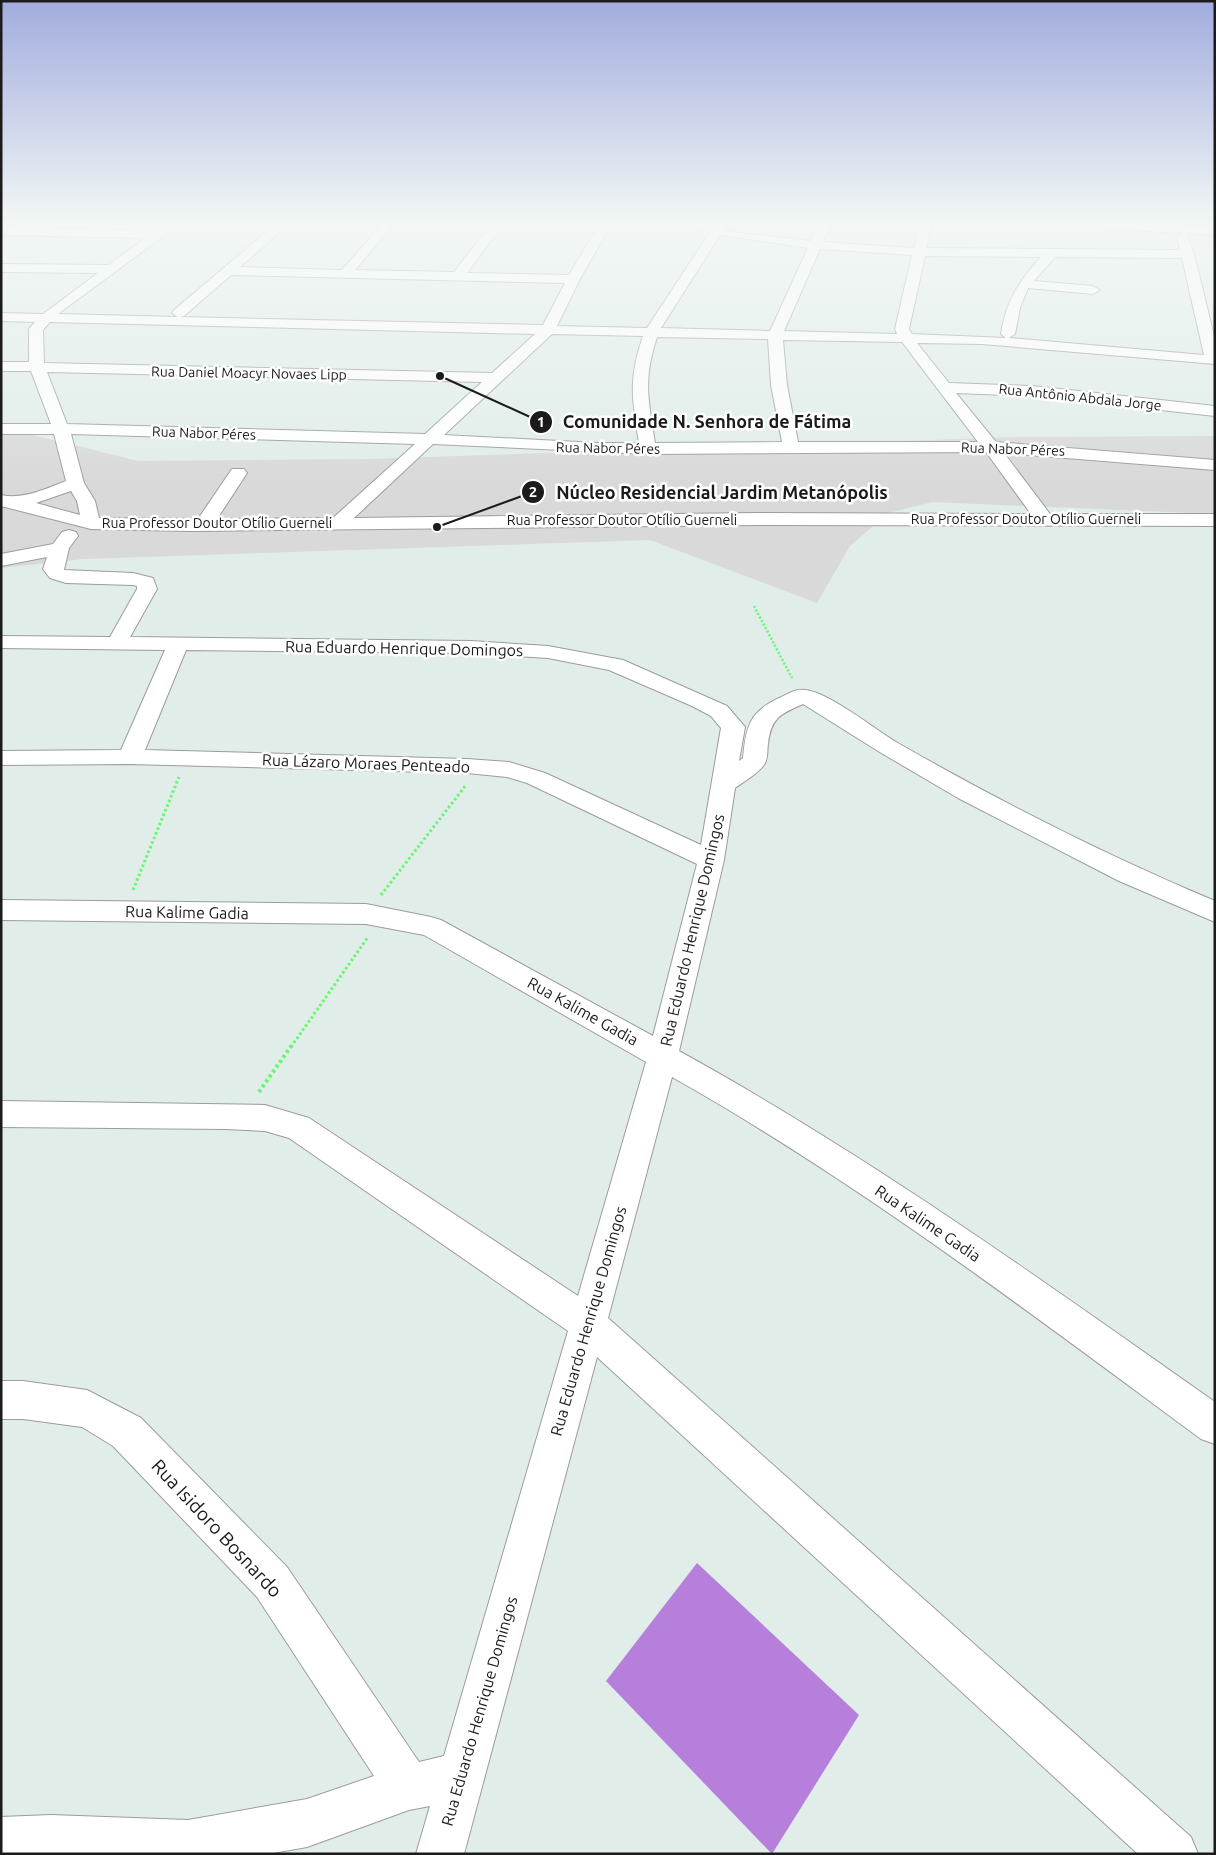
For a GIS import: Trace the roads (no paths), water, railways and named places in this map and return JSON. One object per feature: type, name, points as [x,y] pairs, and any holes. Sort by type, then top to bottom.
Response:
[{"type":"street","points":[[6,310],[49,315],[776,331],[1008,334],[1213,355]]},
{"type":"street","points":[[57,310],[36,329],[37,366],[61,429],[75,483],[86,501],[85,522],[60,548],[53,569],[57,574],[76,578],[133,579],[146,582],[147,589],[116,644]]},
{"type":"street","points":[[179,313],[183,310]]},
{"type":"street","points":[[338,523],[497,378],[550,326],[558,310]]},
{"type":"street","points":[[648,449],[639,391],[640,363],[655,328],[666,310]]},
{"type":"street","points":[[786,310],[776,331],[779,385],[791,448]]},
{"type":"street","points":[[909,310],[905,333],[944,388],[992,447],[1043,518]]},
{"type":"street","points":[[1008,334],[1011,310]]},
{"type":"street","points":[[1202,310],[1213,355]]},
{"type":"street","points":[[1,317],[179,313],[550,326]]},
{"type":"street","points":[[905,333],[1021,343],[1213,355]]},
{"type":"street","name":"Rua Daniel Moacyr Novaes Lipp","points":[[1,366],[497,378]]},
{"type":"street","name":"Rua Antônio Abdala Jorge","points":[[944,388],[1033,391],[1215,411]]},
{"type":"street","name":"Rua Nabor Péres","points":[[1,429],[61,429],[429,440],[546,447],[648,449],[992,447],[1215,465]]},
{"type":"street","points":[[204,525],[238,473]]},
{"type":"street","points":[[6,501],[41,497],[75,483]]},
{"type":"street","name":"Rua Professor Doutor Otílio Guerneli","points":[[6,501],[85,522],[204,525],[1043,518],[1215,520]]},
{"type":"street","points":[[1,560],[29,556],[60,548]]},
{"type":"street","name":"Rua Eduardo Henrique Domingos","points":[[4,648],[116,644],[471,647],[548,652],[615,665],[719,711],[733,727],[710,860],[663,1055],[440,1854]]},
{"type":"street","points":[[130,757],[178,645]]},
{"type":"street","points":[[723,785],[755,760],[758,726],[772,708],[802,696],[817,701],[886,746],[967,792],[1128,875],[1215,912]]},
{"type":"street","name":"Rua Lázaro Moraes Penteado","points":[[1,758],[187,758],[480,767],[509,770],[536,778],[710,860]]},
{"type":"street","name":"Rua Kalime Gadia","points":[[1,910],[374,915],[430,927],[748,1104],[834,1159],[1041,1300],[1215,1425]]},
{"type":"street","points":[[1,1114],[265,1118],[298,1127],[588,1324],[1079,1771],[1174,1854]]},
{"type":"street","name":"Rua Isidoro Bosnardo","points":[[1,1400],[23,1400],[87,1408],[127,1432],[272,1582],[409,1787]]},
{"type":"street","points":[[1,1841],[47,1847],[188,1844],[307,1823],[409,1787],[461,1776]]},
{"type":"place","name":"Comunidade N. Senhora de Fátima","points":[[440,376]]},
{"type":"place","name":"Núcleo Residencial Jardim Metanópolis","points":[[437,527]]}]
